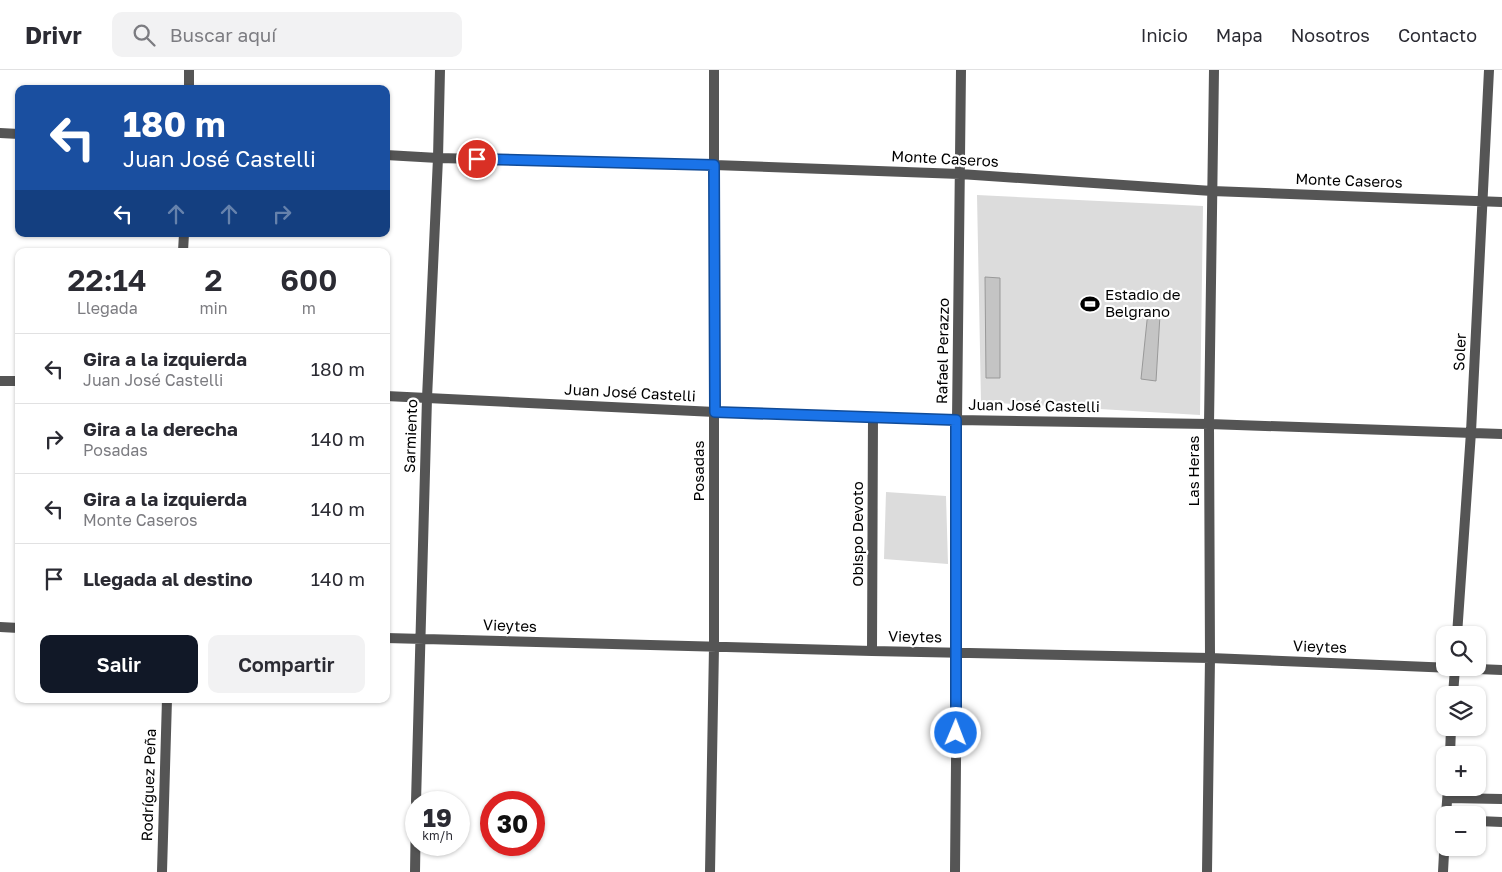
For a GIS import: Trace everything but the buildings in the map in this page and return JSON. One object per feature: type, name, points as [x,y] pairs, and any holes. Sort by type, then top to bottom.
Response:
[{"type":"street","points":[[189,70],[189,85]]},
{"type":"street","name":"Sarmiento","points":[[416,791],[427,398],[440,70]]},
{"type":"street","name":"Posadas","points":[[710,872],[714,647],[714,70]]},
{"type":"street","name":"Rafael Perazzo","points":[[954,872],[957,653],[956,420],[961,70]]},
{"type":"street","name":"Las Heras","points":[[1208,872],[1210,658],[1209,424],[1214,70]]},
{"type":"street","name":"Soler","points":[[1457,626],[1471,432],[1489,70]]},
{"type":"street","points":[[0,133],[15,134]]},
{"type":"street","name":"Monte Caseros","points":[[390,155],[960,174],[1212,191],[1502,202]]},
{"type":"street","points":[[0,381],[15,382]]},
{"type":"street","name":"Juan José Castelli","points":[[390,396],[715,412],[956,420],[1209,424],[1502,434]]},
{"type":"street","name":"Obispo Devoto","points":[[872,651],[873,417]]},
{"type":"street","points":[[0,627],[15,628]]},
{"type":"street","name":"Vieytes","points":[[390,638],[1210,658],[1436,667]]},
{"type":"street","name":"Vieytes","points":[[1486,669],[1502,670]]},
{"type":"street","name":"Rodríguez Peña","points":[[162,872],[167,703]]},
{"type":"street","points":[[1475,796],[1502,799]]},
{"type":"street","points":[[1486,821],[1502,822]]},
{"type":"street","points":[[415,856],[415,872]]},
{"type":"street","points":[[1443,872],[1444,856]]},
{"type":"shaded area","name":"Estadio de Belgrano","points":[[977,195],[1203,206],[1200,415],[981,402]]},
{"type":"shaded area","points":[[886,492],[946,496],[948,564],[884,559]]},
{"type":"place","name":"Estadio de Belgrano","points":[[1090,304]]},
{"type":"route","points":[[477,159],[714,165],[715,412],[956,420],[956,733]]}]
